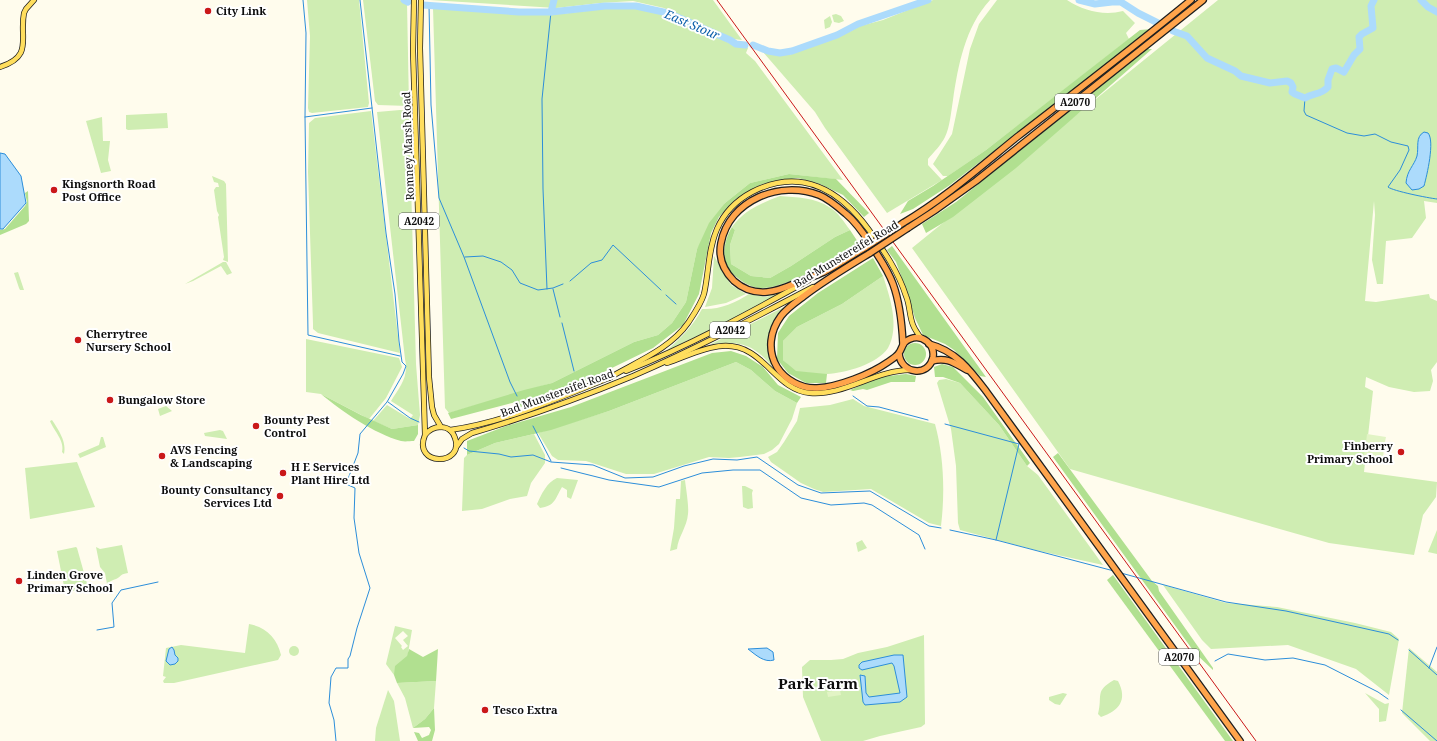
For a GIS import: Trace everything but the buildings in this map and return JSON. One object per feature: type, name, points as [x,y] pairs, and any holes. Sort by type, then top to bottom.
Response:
[{"type":"highway","name":"Bad Munstereifel Road","points":[[825,271],[866,247],[932,204],[1155,30],[1191,0]]},
{"type":"highway","name":"Bad Munstereifel Road","points":[[825,280],[870,253],[934,211],[976,181],[1203,0]]},
{"type":"highway","points":[[825,271],[784,288],[768,292],[758,292],[744,288],[730,277],[724,269],[720,257],[722,236],[728,222],[736,212],[760,196],[783,190],[800,190],[819,195],[835,204],[850,218],[866,237],[884,265],[893,283],[902,322],[903,344]]},
{"type":"highway","points":[[825,280],[789,308],[780,317],[775,325],[770,345],[777,367],[785,377],[795,384],[807,388],[818,388],[846,382],[876,370],[899,352],[903,344],[911,338],[921,338],[929,344],[933,352],[932,361],[924,369],[916,371],[910,370],[906,368],[901,361],[899,352]]},
{"type":"highway","name":"A2070","points":[[929,344],[936,346],[955,357],[969,371],[997,405],[1240,741]]},
{"type":"highway","name":"A2070","points":[[932,361],[947,359],[969,371]]},
{"type":"main road","points":[[0,67],[14,60],[21,53],[23,46],[24,13],[34,0]]},
{"type":"main road","name":"Romney Marsh Road","points":[[414,0],[413,50],[425,435]]},
{"type":"main road","name":"Romney Marsh Road","points":[[421,0],[420,48],[430,377],[432,407],[434,416],[441,427]]},
{"type":"main road","points":[[609,378],[667,344],[687,325],[704,295],[711,248],[717,228],[728,212],[739,201],[764,186],[781,182],[806,183],[822,188],[834,194],[855,212],[883,250],[899,276],[907,298],[913,325],[921,338]]},
{"type":"main road","name":"Bad Munstereifel Road","points":[[450,430],[469,427],[509,416],[648,362],[716,330],[825,271]]},
{"type":"main road","name":"Bad Munstereifel Road","points":[[456,448],[462,439],[472,434],[574,399],[633,376],[712,339],[825,280]]},
{"type":"main road","points":[[633,376],[709,348],[724,346],[737,347],[750,352],[782,380],[794,388],[808,393],[820,393],[888,372],[910,370]]},
{"type":"main road","points":[[441,427],[450,430],[455,438],[456,448],[448,457],[438,460],[432,458],[424,448],[423,443],[425,435],[432,428],[441,427]]},
{"type":"green space","points":[[307,0],[359,0],[369,103],[368,107],[312,113],[309,112],[310,36]]},
{"type":"green space","points":[[363,0],[400,0],[407,3],[409,106],[378,105],[375,101]]},
{"type":"green space","points":[[430,0],[713,0],[742,40],[733,39],[664,8],[633,1],[556,8]]},
{"type":"green space","points":[[933,0],[990,0],[974,22],[964,47],[957,74],[947,133],[942,143],[928,159],[928,165],[942,180],[887,213],[815,112],[763,52],[789,55],[851,31],[860,26],[883,20]]},
{"type":"green space","points":[[997,0],[1067,0],[1094,12],[1109,13],[1123,11],[1135,23],[1126,33],[1129,39],[986,150],[948,176],[943,176],[933,164],[952,134],[970,49],[979,24]]},
{"type":"green space","points":[[1218,0],[1437,0],[1437,203],[1424,201],[1426,218],[1412,238],[1386,241],[1383,284],[1377,284],[1372,260],[1375,215],[1374,201],[1365,301],[1376,302],[1429,294],[1430,298],[1437,301],[1437,362],[1431,370],[1433,381],[1430,391],[1414,392],[1389,387],[1366,377],[1365,387],[1373,391],[1364,472],[1437,482],[1436,497],[1423,515],[1414,555],[1329,543],[1070,469],[912,248]]},
{"type":"green space","points":[[618,7],[641,7],[662,13],[700,28],[731,44],[746,46],[748,48],[746,53],[755,61],[843,180],[789,174],[750,183],[725,203],[697,249],[686,302],[672,323],[658,335],[634,342],[552,383],[449,413],[445,408],[433,8],[561,14]]},
{"type":"green space","points":[[836,14],[841,16],[844,21],[839,23],[834,22],[832,15]]},
{"type":"green space","points":[[830,16],[832,22],[830,27],[825,29],[824,20]]},
{"type":"green space","points":[[1152,29],[950,185],[913,209],[900,214],[908,201],[986,150],[1140,30]]},
{"type":"green space","points":[[1147,49],[1152,49],[1016,168],[953,217],[926,233],[922,224],[956,202]]},
{"type":"green space","points":[[400,110],[409,111],[416,364],[420,415],[418,425],[392,429],[373,421],[387,405],[410,419],[413,415],[391,401],[403,381],[406,365],[377,112]]},
{"type":"green space","points":[[371,111],[400,353],[318,333],[313,329],[308,172],[309,123],[315,118]]},
{"type":"green space","points":[[167,113],[168,128],[126,129],[126,115]]},
{"type":"green space","points":[[102,117],[103,141],[110,141],[108,160],[111,171],[101,173],[86,121]]},
{"type":"green space","points":[[789,174],[836,179],[869,213],[864,217],[843,195],[820,184],[798,178],[762,184],[736,199],[719,217],[711,233],[699,294],[683,325],[653,348],[581,383],[518,408],[516,402],[451,419],[448,413],[552,383],[634,342],[658,335],[672,323],[686,302],[697,249],[709,223],[725,203],[750,183]]},
{"type":"green space","points":[[212,176],[224,181],[226,184],[228,262],[223,260],[224,257],[218,217],[219,215],[214,190],[216,187],[219,187],[218,183],[214,182]]},
{"type":"green space","points":[[28,191],[29,221],[26,224],[0,235],[0,230],[5,229],[25,206],[27,202],[25,193]]},
{"type":"green space","points":[[780,196],[806,198],[824,204],[838,214],[850,230],[835,237],[770,278],[751,276],[731,264],[730,245],[735,230],[732,227],[742,216],[760,204]]},
{"type":"green space","points":[[732,227],[735,230],[730,245],[731,264],[751,276],[770,278],[835,237],[850,230],[860,245],[808,274],[778,286],[765,288],[754,287],[737,278],[726,265],[724,248]]},
{"type":"green space","points":[[892,246],[986,377],[980,376],[954,350],[945,344],[923,335],[915,318],[896,262],[887,250]]},
{"type":"green space","points":[[714,256],[731,285],[746,294],[726,303],[705,307],[712,288]]},
{"type":"green space","points":[[873,258],[883,276],[842,304],[797,327],[783,341],[783,360],[796,371],[827,374],[826,383],[806,383],[788,373],[777,359],[778,333],[789,316],[818,293]]},
{"type":"green space","points":[[223,262],[226,262],[232,273],[227,275],[221,266],[185,284]]},
{"type":"green space","points":[[18,272],[24,290],[20,290],[14,273]]},
{"type":"green space","points":[[883,276],[891,302],[894,322],[892,340],[883,354],[869,363],[852,370],[825,374],[797,372],[783,360],[783,341],[797,327],[842,304]]},
{"type":"green space","points":[[749,294],[765,297],[778,294],[735,318],[666,351],[686,332],[702,309],[727,305]]},
{"type":"green space","points":[[784,307],[774,322],[769,335],[768,348],[772,366],[758,352],[745,345],[730,343],[711,344]]},
{"type":"green space","points":[[306,339],[399,358],[402,367],[386,398],[369,419],[321,394],[306,392]]},
{"type":"green space","points":[[911,343],[919,343],[926,350],[926,358],[919,365],[911,365],[904,358],[904,350]]},
{"type":"green space","points":[[731,351],[746,356],[763,367],[778,385],[801,397],[797,403],[775,391],[751,370],[736,362],[609,411],[551,430],[495,443],[467,455],[467,441],[506,426],[571,407],[712,353]]},
{"type":"green space","points":[[736,362],[751,370],[775,391],[797,403],[792,419],[779,444],[764,454],[729,458],[709,457],[654,474],[626,474],[586,461],[558,460],[552,456],[538,433],[609,411]]},
{"type":"green space","points":[[942,364],[953,367],[983,397],[1030,463],[1027,466],[999,425],[960,383],[943,377],[935,377],[934,367]]},
{"type":"green space","points":[[906,374],[916,376],[915,382],[891,382],[867,390],[850,390],[880,377]]},
{"type":"green space","points":[[946,379],[960,383],[999,425],[1027,466],[1038,475],[1103,565],[1035,550],[960,530],[958,523],[956,466],[951,429],[937,383],[939,380]]},
{"type":"green space","points":[[321,394],[392,429],[418,425],[418,434],[414,441],[403,441],[391,438],[370,428],[338,408]]},
{"type":"green space","points":[[853,399],[864,406],[935,424],[943,475],[941,526],[929,523],[871,489],[823,492],[814,489],[801,483],[771,462],[768,457],[777,452],[784,442],[797,421],[800,408],[830,405]]},
{"type":"green space","points":[[166,406],[172,411],[160,416],[158,409]]},
{"type":"green space","points":[[52,420],[63,440],[65,449],[64,454],[62,452],[63,448],[61,440],[50,421]]},
{"type":"green space","points":[[220,430],[223,431],[227,439],[205,436],[204,433]]},
{"type":"green space","points":[[534,434],[545,455],[545,463],[531,483],[527,496],[510,499],[482,509],[462,511],[464,458],[467,455],[495,443]]},
{"type":"green space","points":[[1367,434],[1386,437],[1384,446],[1366,443]]},
{"type":"green space","points":[[101,437],[103,437],[106,447],[80,458],[78,454],[99,445]]},
{"type":"green space","points":[[1366,445],[1384,448],[1383,458],[1364,455]]},
{"type":"green space","points":[[1058,453],[1152,581],[1158,586],[1159,591],[1213,670],[1195,653],[1053,457]]},
{"type":"green space","points":[[77,462],[95,507],[30,519],[25,468]]},
{"type":"green space","points":[[557,478],[578,480],[571,499],[567,497],[567,490],[562,487],[552,504],[540,508],[537,504],[542,493],[550,482]]},
{"type":"green space","points":[[685,480],[688,507],[687,519],[677,549],[670,551],[674,528],[676,499],[680,499],[681,481]]},
{"type":"green space","points":[[742,486],[753,490],[753,508],[748,509],[743,507]]},
{"type":"green space","points":[[1437,530],[1437,554],[1428,552]]},
{"type":"green space","points":[[862,540],[867,548],[858,552],[856,543]]},
{"type":"green space","points":[[122,545],[128,573],[110,581],[107,584],[105,573],[100,567],[96,547],[100,549]]},
{"type":"green space","points":[[76,547],[88,587],[67,592],[65,591],[57,551]]},
{"type":"green space","points":[[1113,575],[1233,741],[1225,741],[1107,580]]},
{"type":"green space","points":[[1163,585],[1226,603],[1277,607],[1391,632],[1399,639],[1389,695],[1356,669],[1288,645],[1211,649],[1202,640]]},
{"type":"green space","points":[[249,624],[255,625],[270,634],[277,643],[281,655],[278,660],[174,683],[164,683],[163,681],[166,677],[163,676],[166,648],[181,645],[245,653]]},
{"type":"green space","points":[[395,626],[412,630],[406,665],[394,675],[386,664]],"holes":[[[403,631],[408,636],[403,640],[408,646],[403,650],[401,647],[402,646],[395,638]]]},
{"type":"green space","points":[[924,635],[925,724],[921,727],[863,741],[821,741],[803,697],[802,667],[810,660],[843,659],[858,653],[887,647]]},
{"type":"green space","points":[[292,646],[296,646],[298,647],[298,655],[292,656],[289,653],[289,649]]},
{"type":"green space","points":[[1409,648],[1437,672],[1437,741],[1430,741],[1402,713]]},
{"type":"green space","points":[[409,649],[423,657],[438,649],[436,681],[397,683],[394,675],[395,666],[407,656]]},
{"type":"green space","points":[[1114,680],[1118,681],[1121,688],[1122,699],[1120,704],[1113,712],[1101,717],[1098,714],[1101,691]]},
{"type":"green space","points":[[436,681],[434,708],[425,719],[413,728],[405,698],[397,683]]},
{"type":"green space","points":[[388,690],[394,701],[400,741],[375,741],[376,728]]},
{"type":"green space","points":[[840,690],[841,695],[828,697],[827,692]]},
{"type":"green space","points":[[1063,693],[1067,694],[1060,705],[1049,700],[1049,697]]},
{"type":"green space","points":[[1365,693],[1385,704],[1389,703],[1386,721],[1379,722],[1379,709]]},
{"type":"green space","points":[[434,708],[435,730],[432,741],[418,741],[414,732],[419,733],[422,738],[429,735],[431,730],[429,727],[413,728],[425,719]]},
{"type":"water","points":[[1424,132],[1428,133],[1431,143],[1427,174],[1424,186],[1419,189],[1412,190],[1406,183],[1409,171],[1417,156],[1419,137]]},
{"type":"water","points":[[0,153],[5,154],[21,176],[26,203],[3,229],[0,229]]},
{"type":"water","points":[[172,647],[178,661],[175,664],[170,665],[166,661],[169,649]]},
{"type":"water","points":[[767,648],[773,652],[774,660],[770,661],[763,659],[748,649]]},
{"type":"water","points":[[894,655],[903,655],[907,697],[900,702],[865,705],[863,702],[860,675],[865,676],[866,693],[869,697],[900,693],[892,663],[862,670],[859,668],[859,665],[862,662]]},
{"type":"waterway","points":[[303,0],[306,33],[305,117],[308,335],[400,356]]},
{"type":"waterway","points":[[336,741],[334,720],[329,703],[331,677],[336,668],[348,668],[348,659],[370,588],[359,553],[354,518],[355,488],[346,484],[358,453],[360,434],[387,402],[406,366],[402,362],[399,341],[395,294],[386,233],[360,0]]},
{"type":"waterway","name":"East Stour","points":[[404,0],[408,2]]},
{"type":"waterway","points":[[551,12],[554,0]]},
{"type":"waterway","name":"East Stour","points":[[753,45],[768,51],[780,53],[792,51],[837,35],[858,24],[928,0]]},
{"type":"waterway","name":"East Stour","points":[[1079,0],[1095,4],[1121,2],[1158,23]]},
{"type":"waterway","name":"East Stour","points":[[1173,31],[1187,36],[1207,58],[1235,71],[1241,76],[1270,83],[1287,81],[1291,83],[1293,87],[1292,92],[1305,98],[1320,93],[1328,87],[1328,80],[1332,69],[1336,68],[1344,72],[1354,55],[1360,49],[1359,37],[1373,28],[1371,6],[1374,0]]},
{"type":"waterway","name":"East Stour","points":[[1421,0],[1428,7],[1437,12]]},
{"type":"waterway","name":"East Stour","points":[[423,5],[519,12],[551,12],[605,6],[636,6],[668,13],[736,44],[745,45]]},
{"type":"waterway","points":[[429,5],[431,105],[439,198],[464,257],[510,382],[517,396]]},
{"type":"waterway","points":[[547,289],[543,189],[542,99],[551,12]]},
{"type":"waterway","points":[[1305,98],[1304,111],[1306,115],[1347,133],[1364,136],[1375,134],[1391,142],[1408,146],[1409,150],[1400,170],[1388,187],[1419,196],[1437,199]]},
{"type":"waterway","points":[[305,117],[372,108]]},
{"type":"waterway","points":[[570,281],[591,263],[602,260],[613,245],[661,290]]},
{"type":"waterway","points":[[465,257],[483,256],[501,262],[512,270],[520,283],[538,290],[553,288],[563,284]]},
{"type":"waterway","points":[[553,289],[560,317]]},
{"type":"waterway","points":[[666,295],[676,304]]},
{"type":"waterway","points":[[562,323],[574,371]]},
{"type":"waterway","points":[[853,396],[867,406],[879,407],[928,420]]},
{"type":"waterway","points":[[388,402],[410,418],[419,422]]},
{"type":"waterway","points":[[945,424],[1019,444],[996,540]]},
{"type":"waterway","points":[[533,426],[551,461]]},
{"type":"waterway","points":[[464,448],[469,451],[499,454],[511,457],[533,455],[551,462],[593,465],[625,478],[653,477],[684,466],[713,459],[737,460],[757,457],[798,485],[821,493],[870,491],[929,526],[941,528]]},
{"type":"waterway","points":[[561,468],[609,480],[659,487],[702,473],[733,470],[760,470],[801,498],[831,505],[864,503],[872,505],[919,535],[925,549]]},
{"type":"waterway","points":[[950,530],[996,540],[1114,571]]},
{"type":"waterway","points":[[1121,573],[1226,602],[1286,611],[1389,634],[1398,640]]},
{"type":"waterway","points":[[97,630],[114,627],[112,603],[121,590],[158,582]]},
{"type":"waterway","points":[[1429,668],[1437,647]]},
{"type":"waterway","points":[[1409,650],[1437,675]]},
{"type":"waterway","points":[[1215,661],[1228,654],[1265,660],[1293,658],[1325,665],[1378,692],[1388,699]]},
{"type":"waterway","points":[[1401,710],[1437,741]]},
{"type":"railway","points":[[717,0],[1256,741]]},
{"type":"place","name":"City Link","points":[[208,11]]},
{"type":"place","name":"Kingsnorth Road Post Office","points":[[54,190]]},
{"type":"place","name":"Cherrytree Nursery School","points":[[78,340]]},
{"type":"place","name":"Bungalow Store","points":[[110,400]]},
{"type":"place","name":"Bounty Pest Control","points":[[256,426]]},
{"type":"place","name":"Finberry Primary School","points":[[1401,452]]},
{"type":"place","name":"AVS Fencing & Landscaping","points":[[162,456]]},
{"type":"place","name":"H E Services Plant Hire Ltd","points":[[283,473]]},
{"type":"place","name":"Bounty Consultancy Services Ltd","points":[[280,496]]},
{"type":"place","name":"Linden Grove Primary School","points":[[19,581]]},
{"type":"place","name":"Tesco Extra","points":[[485,710]]},
{"type":"district","name":"Park Farm","points":[[818,684]]}]
